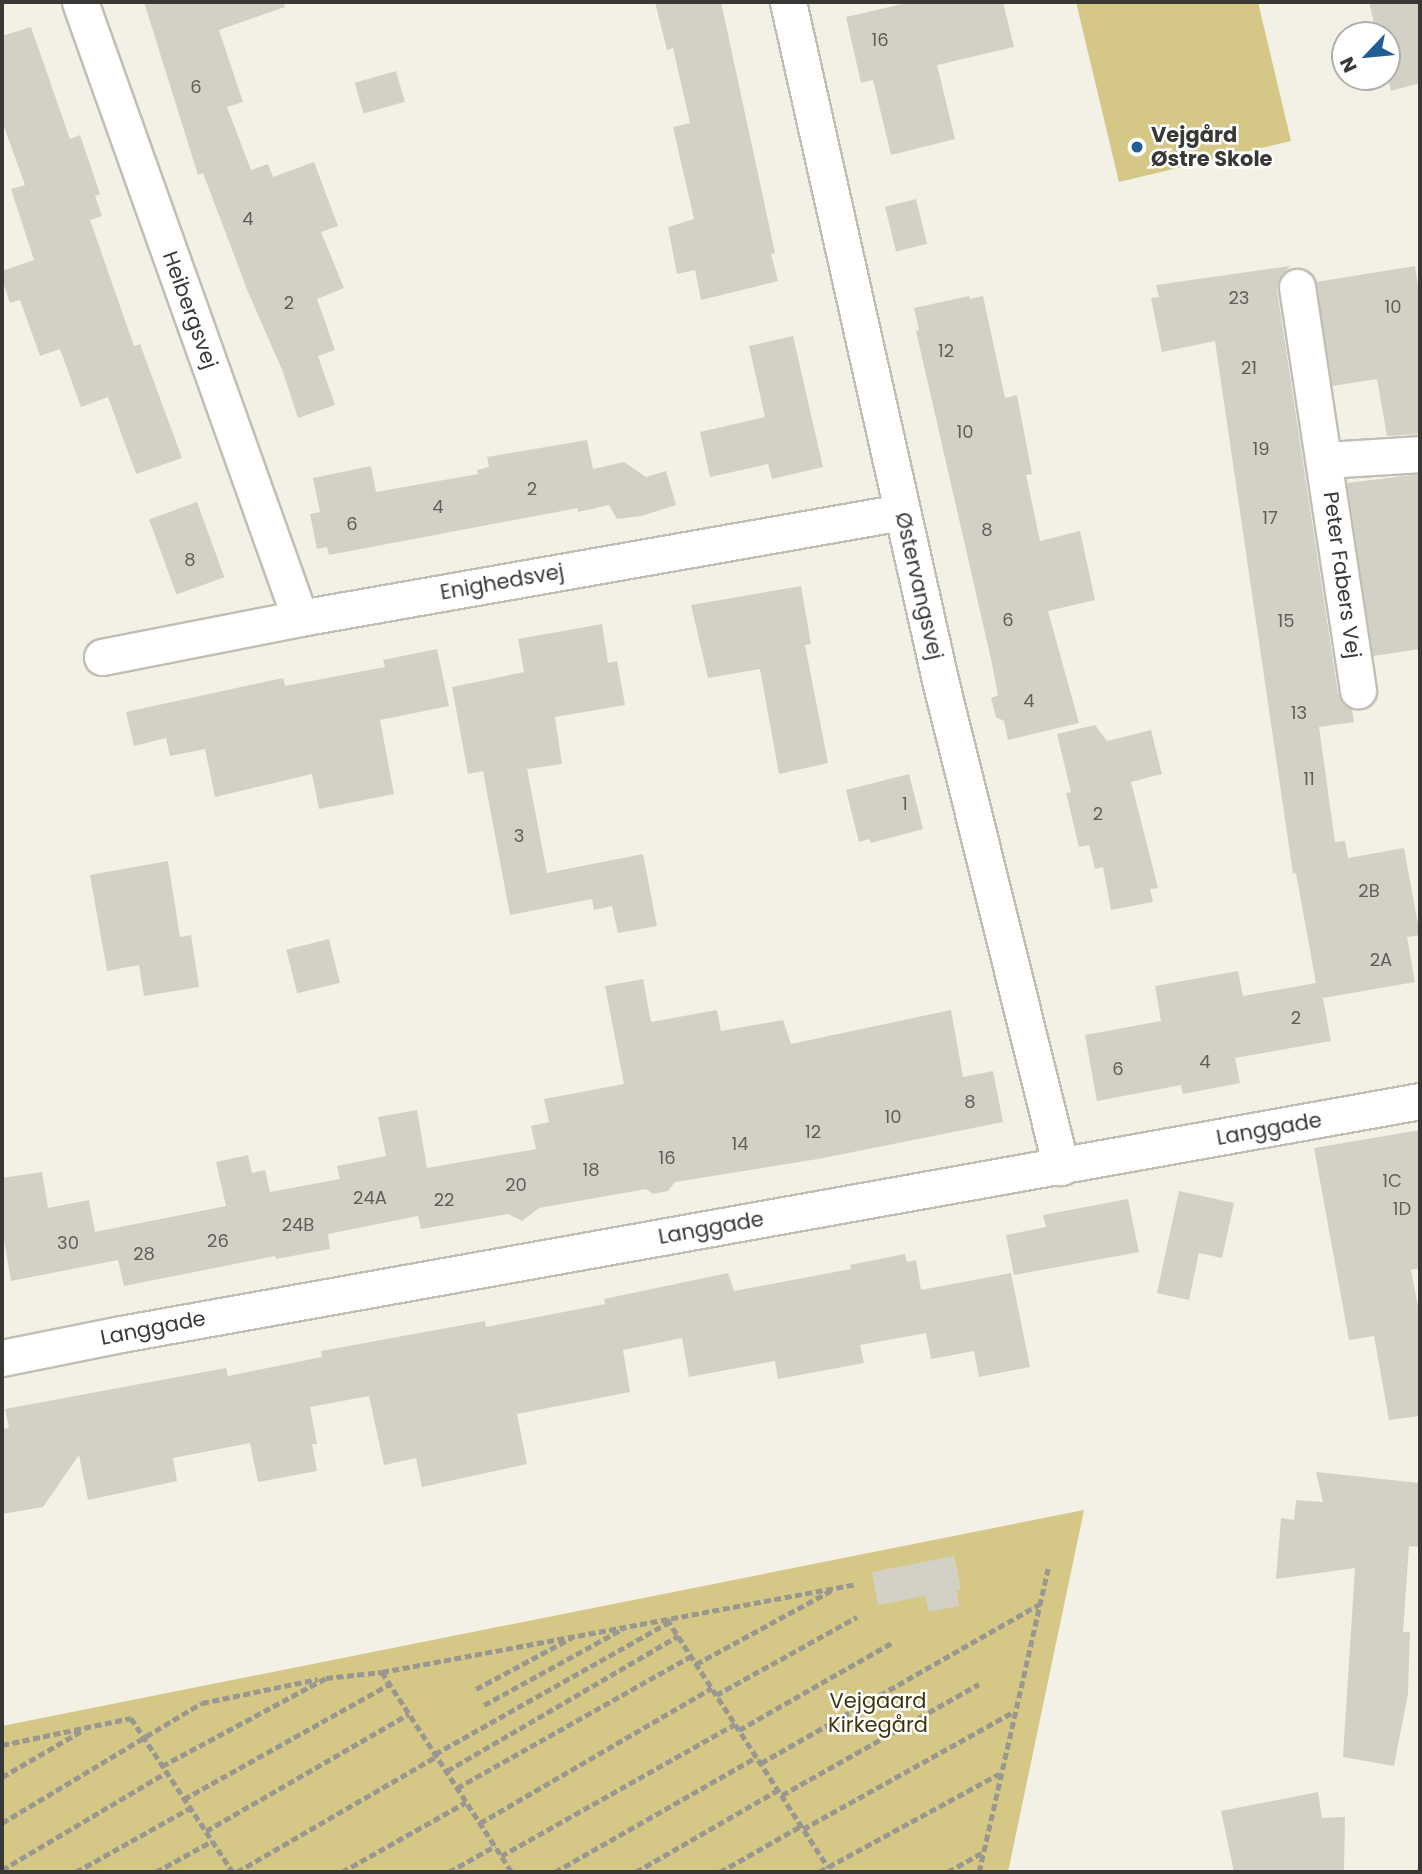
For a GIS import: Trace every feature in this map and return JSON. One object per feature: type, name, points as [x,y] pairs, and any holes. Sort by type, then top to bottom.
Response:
[{"type":"street","name":"Heibergsvej","points":[[80,2],[300,618]]},
{"type":"street","name":"Østervangsvej","points":[[788,2],[940,680],[1061,1167]]},
{"type":"street","name":"Peter Fabers Vej","points":[[1297,287],[1358,690]]},
{"type":"street","name":"Peter Fabers Vej","points":[[1325,460],[1420,454]]},
{"type":"street","name":"Enighedsvej","points":[[102,657],[300,618],[902,512]]},
{"type":"street","name":"Langgade","points":[[2,1358],[495,1266],[1420,1101]]},
{"type":"path","points":[[979,1872],[999,1774],[1048,1569]]},
{"type":"path","points":[[2,1823],[202,1703],[326,1678],[382,1672],[856,1584]]},
{"type":"path","points":[[696,1664],[837,1587]]},
{"type":"path","points":[[761,1763],[1040,1604]]},
{"type":"path","points":[[716,1695],[857,1617]]},
{"type":"path","points":[[668,1620],[828,1867]]},
{"type":"path","points":[[2,1745],[131,1718],[235,1872],[668,1620]]},
{"type":"path","points":[[484,1705],[628,1626]]},
{"type":"path","points":[[476,1689],[575,1636]]},
{"type":"path","points":[[447,1772],[678,1636]]},
{"type":"path","points":[[739,1730],[893,1642]]},
{"type":"path","points":[[457,1788],[691,1656]]},
{"type":"path","points":[[382,1672],[512,1872]]},
{"type":"path","points":[[163,1766],[326,1678]]},
{"type":"path","points":[[184,1798],[390,1684]]},
{"type":"path","points":[[636,1872],[979,1684]]},
{"type":"path","points":[[480,1823],[712,1688]]},
{"type":"path","points":[[720,1872],[1015,1711]]},
{"type":"path","points":[[206,1831],[409,1714]]},
{"type":"path","points":[[501,1856],[735,1724]]},
{"type":"path","points":[[2,1777],[88,1727]]},
{"type":"path","points":[[555,1872],[757,1758]]},
{"type":"path","points":[[2,1870],[167,1772]]},
{"type":"path","points":[[819,1872],[999,1774]]},
{"type":"path","points":[[342,1872],[466,1802]]},
{"type":"path","points":[[76,1872],[190,1808]]},
{"type":"path","points":[[156,1872],[212,1841]]},
{"type":"path","points":[[449,1872],[495,1846]]},
{"type":"path","points":[[948,1872],[984,1852]]},
{"type":"green space","points":[[1076,2],[1258,2],[1291,141],[1119,182]]},
{"type":"green space","name":"Vejgaard Kirkegård","points":[[1084,1510],[1008,1872],[2,1872],[2,1726]]},
{"type":"building","points":[[144,2],[284,2],[285,7],[219,30],[243,102],[227,107],[251,170],[268,164],[273,177],[314,162],[338,226],[321,232],[344,288],[317,299],[335,350],[318,356],[335,405],[298,418],[283,372],[248,292],[203,173],[198,175]]},
{"type":"building","points":[[655,2],[721,2],[775,253],[771,254],[778,281],[701,300],[695,270],[677,274],[668,227],[694,219],[673,127],[690,123],[673,48],[667,50]]},
{"type":"building","points":[[911,2],[1003,2],[1014,47],[937,65],[955,139],[891,155],[873,80],[861,83],[846,17]]},
{"type":"building","points":[[1369,2],[1420,2],[1420,83],[1401,88],[1401,21],[1374,21]]},
{"type":"building","points":[[31,27],[70,139],[80,135],[100,194],[95,196],[102,216],[90,220],[134,346],[140,344],[182,458],[136,474],[108,397],[81,407],[60,349],[40,356],[20,300],[10,303],[2,279],[2,271],[34,260],[11,189],[25,185],[2,121],[2,36]]},
{"type":"building","points":[[396,71],[405,102],[363,114],[355,83]]},
{"type":"building","points":[[916,199],[927,244],[896,251],[885,207]]},
{"type":"building","points":[[1290,266],[1279,279],[1277,290],[1338,693],[1343,703],[1352,709],[1354,722],[1319,727],[1335,842],[1345,841],[1348,858],[1404,848],[1420,935],[1407,937],[1415,982],[1323,998],[1331,1041],[1235,1058],[1240,1083],[1183,1094],[1181,1085],[1097,1101],[1085,1035],[1161,1021],[1155,986],[1238,971],[1243,996],[1316,983],[1296,873],[1293,874],[1215,341],[1162,352],[1151,298],[1159,297],[1156,285]]},
{"type":"building","points":[[1415,266],[1420,299],[1420,434],[1387,436],[1377,379],[1332,386],[1316,282]]},
{"type":"building","points":[[969,296],[970,299],[983,296],[1005,398],[1017,395],[1032,474],[1026,475],[1040,541],[1080,531],[1095,600],[1048,611],[1079,723],[1008,740],[1004,721],[996,717],[991,698],[998,695],[991,659],[916,331],[919,330],[914,308]]},
{"type":"building","points":[[793,336],[823,467],[772,479],[768,464],[710,477],[700,432],[765,417],[749,346]]},
{"type":"building","points":[[587,440],[593,469],[624,462],[646,477],[666,471],[676,505],[641,516],[617,519],[609,505],[578,512],[578,508],[329,555],[327,547],[317,549],[310,514],[320,512],[313,478],[371,466],[376,492],[478,474],[477,470],[489,467],[487,457]]},
{"type":"building","points":[[1420,474],[1420,649],[1373,656],[1347,483]]},
{"type":"building","points":[[197,502],[224,577],[176,595],[149,519]]},
{"type":"building","points":[[801,586],[811,644],[805,645],[828,763],[779,774],[760,669],[708,678],[691,605]]},
{"type":"building","points":[[602,624],[608,663],[617,661],[625,705],[555,717],[562,764],[527,769],[547,873],[643,854],[657,926],[618,933],[612,906],[594,910],[592,899],[510,915],[483,771],[468,774],[452,687],[524,672],[518,639]]},
{"type":"building","points":[[437,649],[449,706],[380,720],[394,794],[319,809],[312,774],[215,797],[205,749],[170,756],[166,738],[134,746],[126,712],[283,678],[285,686],[385,667],[383,660]]},
{"type":"building","points":[[1095,725],[1107,741],[1151,730],[1162,774],[1131,782],[1158,888],[1150,889],[1153,902],[1111,910],[1103,867],[1095,869],[1089,845],[1079,847],[1066,793],[1071,792],[1057,734]]},
{"type":"building","points":[[909,774],[923,829],[871,843],[869,839],[859,842],[846,790]]},
{"type":"building","points":[[168,861],[180,937],[191,935],[199,987],[144,996],[139,965],[107,971],[90,875]]},
{"type":"building","points":[[329,939],[340,983],[297,993],[286,950]]},
{"type":"building","points":[[643,979],[651,1022],[717,1010],[721,1031],[783,1020],[791,1044],[951,1010],[963,1077],[993,1071],[1003,1122],[818,1159],[675,1182],[668,1191],[653,1194],[646,1189],[539,1208],[522,1221],[508,1214],[421,1229],[418,1216],[328,1234],[330,1249],[276,1259],[275,1256],[124,1286],[118,1260],[11,1281],[2,1228],[2,1178],[42,1172],[48,1208],[89,1200],[95,1232],[226,1206],[216,1162],[248,1155],[252,1173],[265,1170],[270,1192],[340,1179],[337,1166],[386,1156],[378,1117],[417,1110],[427,1168],[536,1149],[531,1126],[549,1122],[544,1099],[624,1084],[605,986]]},
{"type":"building","points":[[1420,1130],[1420,1268],[1411,1270],[1420,1317],[1420,1416],[1389,1420],[1374,1336],[1349,1340],[1314,1148]]},
{"type":"building","points":[[1179,1191],[1234,1203],[1222,1258],[1199,1253],[1189,1300],[1157,1293]]},
{"type":"building","points":[[1128,1199],[1139,1252],[1014,1275],[1006,1235],[1046,1227],[1043,1215]]},
{"type":"building","points":[[905,1254],[907,1262],[916,1260],[921,1290],[1011,1273],[1030,1367],[979,1377],[974,1351],[931,1359],[926,1333],[860,1345],[864,1363],[778,1379],[775,1361],[689,1377],[682,1338],[623,1350],[630,1392],[517,1414],[527,1464],[422,1487],[416,1458],[384,1465],[369,1396],[310,1407],[317,1444],[312,1444],[317,1471],[258,1482],[250,1443],[173,1458],[177,1481],[88,1500],[79,1455],[43,1507],[2,1514],[2,1429],[9,1428],[5,1409],[226,1368],[228,1376],[322,1357],[321,1351],[485,1321],[486,1327],[605,1304],[604,1299],[728,1273],[734,1291],[851,1269],[850,1265]]},
{"type":"building","points":[[1316,1472],[1420,1483],[1420,1547],[1409,1546],[1403,1632],[1410,1632],[1408,1694],[1394,1766],[1343,1757],[1355,1568],[1276,1579],[1281,1518],[1294,1520],[1296,1500],[1323,1502]]},
{"type":"building","points":[[954,1556],[961,1589],[956,1590],[959,1606],[929,1612],[925,1596],[878,1605],[872,1572]]},
{"type":"building","points":[[1318,1792],[1322,1818],[1345,1817],[1344,1872],[1234,1872],[1221,1811]]},
{"type":"place","name":"Vejgård Østre Skole","points":[[1137,147]]}]
